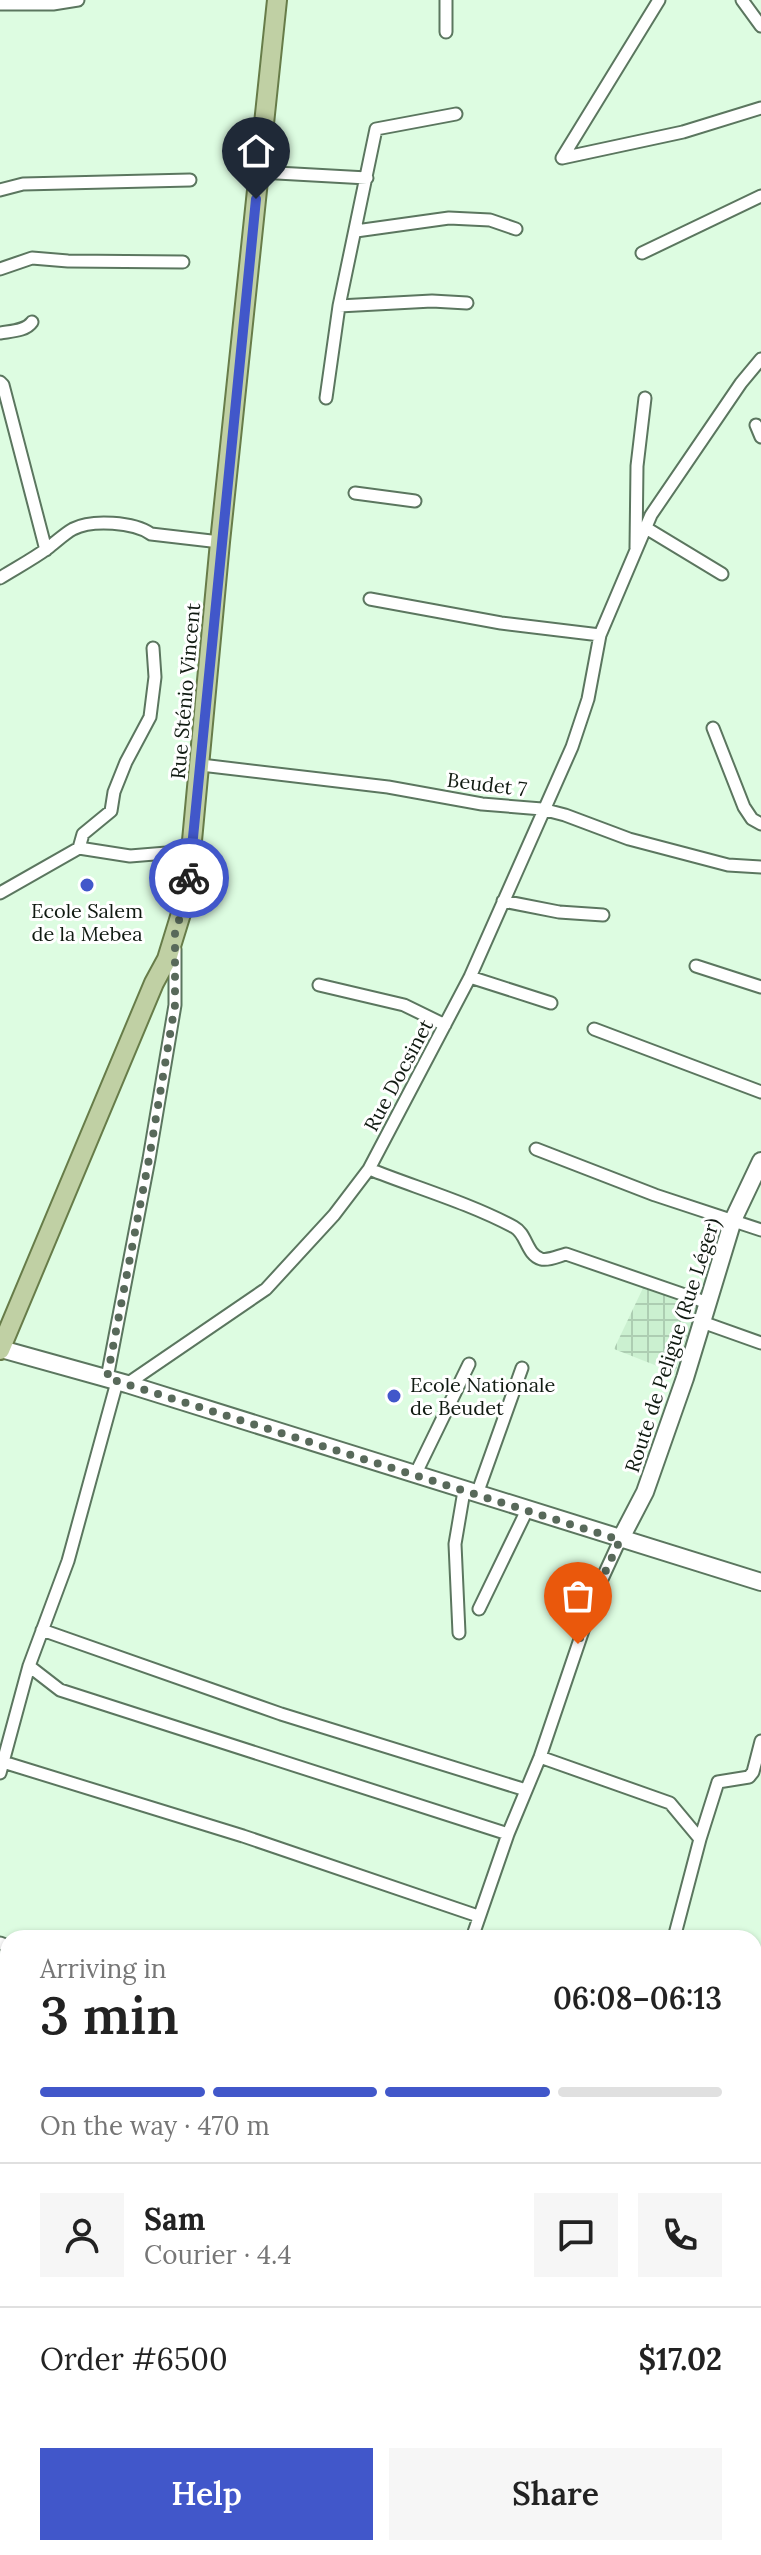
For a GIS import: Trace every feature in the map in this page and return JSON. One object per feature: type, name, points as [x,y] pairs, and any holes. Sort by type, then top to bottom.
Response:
[{"type":"main road","name":"Rue Sténio Vincent","points":[[0,1350],[154,983],[167,959],[187,894],[220,542],[277,0]]},
{"type":"main road","name":"Route de Peligue (Rue Léger)","points":[[620,1540],[645,1492],[685,1378],[733,1220],[761,1161]]},
{"type":"main road","points":[[0,1350],[117,1381],[761,1582]]},
{"type":"street","points":[[0,4],[53,4],[78,0]]},
{"type":"street","points":[[446,0],[446,32]]},
{"type":"street","points":[[659,0],[562,158],[683,132],[761,108]]},
{"type":"street","points":[[742,0],[761,26]]},
{"type":"street","points":[[326,398],[339,306],[376,129],[456,114]]},
{"type":"street","points":[[259,172],[367,178]]},
{"type":"street","points":[[0,190],[23,184],[190,180]]},
{"type":"street","points":[[642,253],[761,196]]},
{"type":"street","points":[[356,231],[458,218],[490,220],[516,229]]},
{"type":"street","points":[[0,269],[32,258],[183,262]]},
{"type":"street","points":[[339,306],[432,301],[467,303]]},
{"type":"street","points":[[0,333],[21,329],[32,322]]},
{"type":"street","name":"Rue Docsinet","points":[[117,1381],[266,1289],[334,1215],[369,1169],[470,977],[572,747],[588,699],[600,635],[651,515],[741,383],[761,359]]},
{"type":"street","points":[[0,382],[46,550]]},
{"type":"street","points":[[636,553],[637,466],[645,398]]},
{"type":"street","points":[[355,493],[415,501]]},
{"type":"street","points":[[0,578],[80,526],[121,523],[151,534],[220,542]]},
{"type":"street","points":[[646,528],[722,574]]},
{"type":"street","points":[[370,599],[501,623],[600,635]]},
{"type":"street","points":[[79,848],[83,834],[111,811],[114,792],[126,762],[150,717],[155,677],[153,648]]},
{"type":"street","points":[[713,728],[744,807],[752,819],[761,824]]},
{"type":"street","name":"Beudet 7","points":[[201,765],[388,787],[482,804],[542,809],[629,839],[728,865],[761,867]]},
{"type":"street","points":[[0,893],[79,848],[130,856],[191,851]]},
{"type":"street","points":[[503,901],[559,912],[603,915]]},
{"type":"street","points":[[175,933],[175,1005],[117,1381],[68,1561],[29,1666],[1,1768],[243,1836],[478,1916]]},
{"type":"street","points":[[696,966],[761,987]]},
{"type":"street","points":[[470,977],[551,1003]]},
{"type":"street","points":[[319,985],[404,1005],[445,1025]]},
{"type":"street","points":[[594,1029],[761,1092]]},
{"type":"street","points":[[536,1149],[655,1195],[761,1230]]},
{"type":"street","points":[[369,1169],[519,1229],[530,1251],[539,1258],[547,1260],[566,1254],[708,1303]]},
{"type":"street","points":[[702,1322],[761,1343]]},
{"type":"street","points":[[415,1475],[469,1364]]},
{"type":"street","points":[[459,1633],[455,1544],[471,1493],[522,1368]]},
{"type":"street","points":[[479,1609],[527,1510]]},
{"type":"street","points":[[474,1930],[508,1834],[540,1757],[596,1592],[620,1540]]},
{"type":"street","points":[[42,1630],[281,1714],[526,1790]]},
{"type":"street","points":[[29,1666],[60,1690],[508,1834]]},
{"type":"street","points":[[676,1930],[718,1782],[749,1777],[761,1741]]},
{"type":"street","points":[[540,1757],[670,1803],[700,1839]]},
{"type":"shaded area","points":[[643,1288],[697,1305],[675,1373],[614,1349]]},
{"type":"way so far","points":[[189,878],[175,933],[175,1005],[107,1378],[620,1540],[596,1592],[578,1644]]},
{"type":"place","name":"Ecole Salem de la Mebea","points":[[87,885]]},
{"type":"place","name":"Ecole Nationale de Beudet","points":[[394,1396]]},
{"type":"route","points":[[189,878],[256,199]]}]
